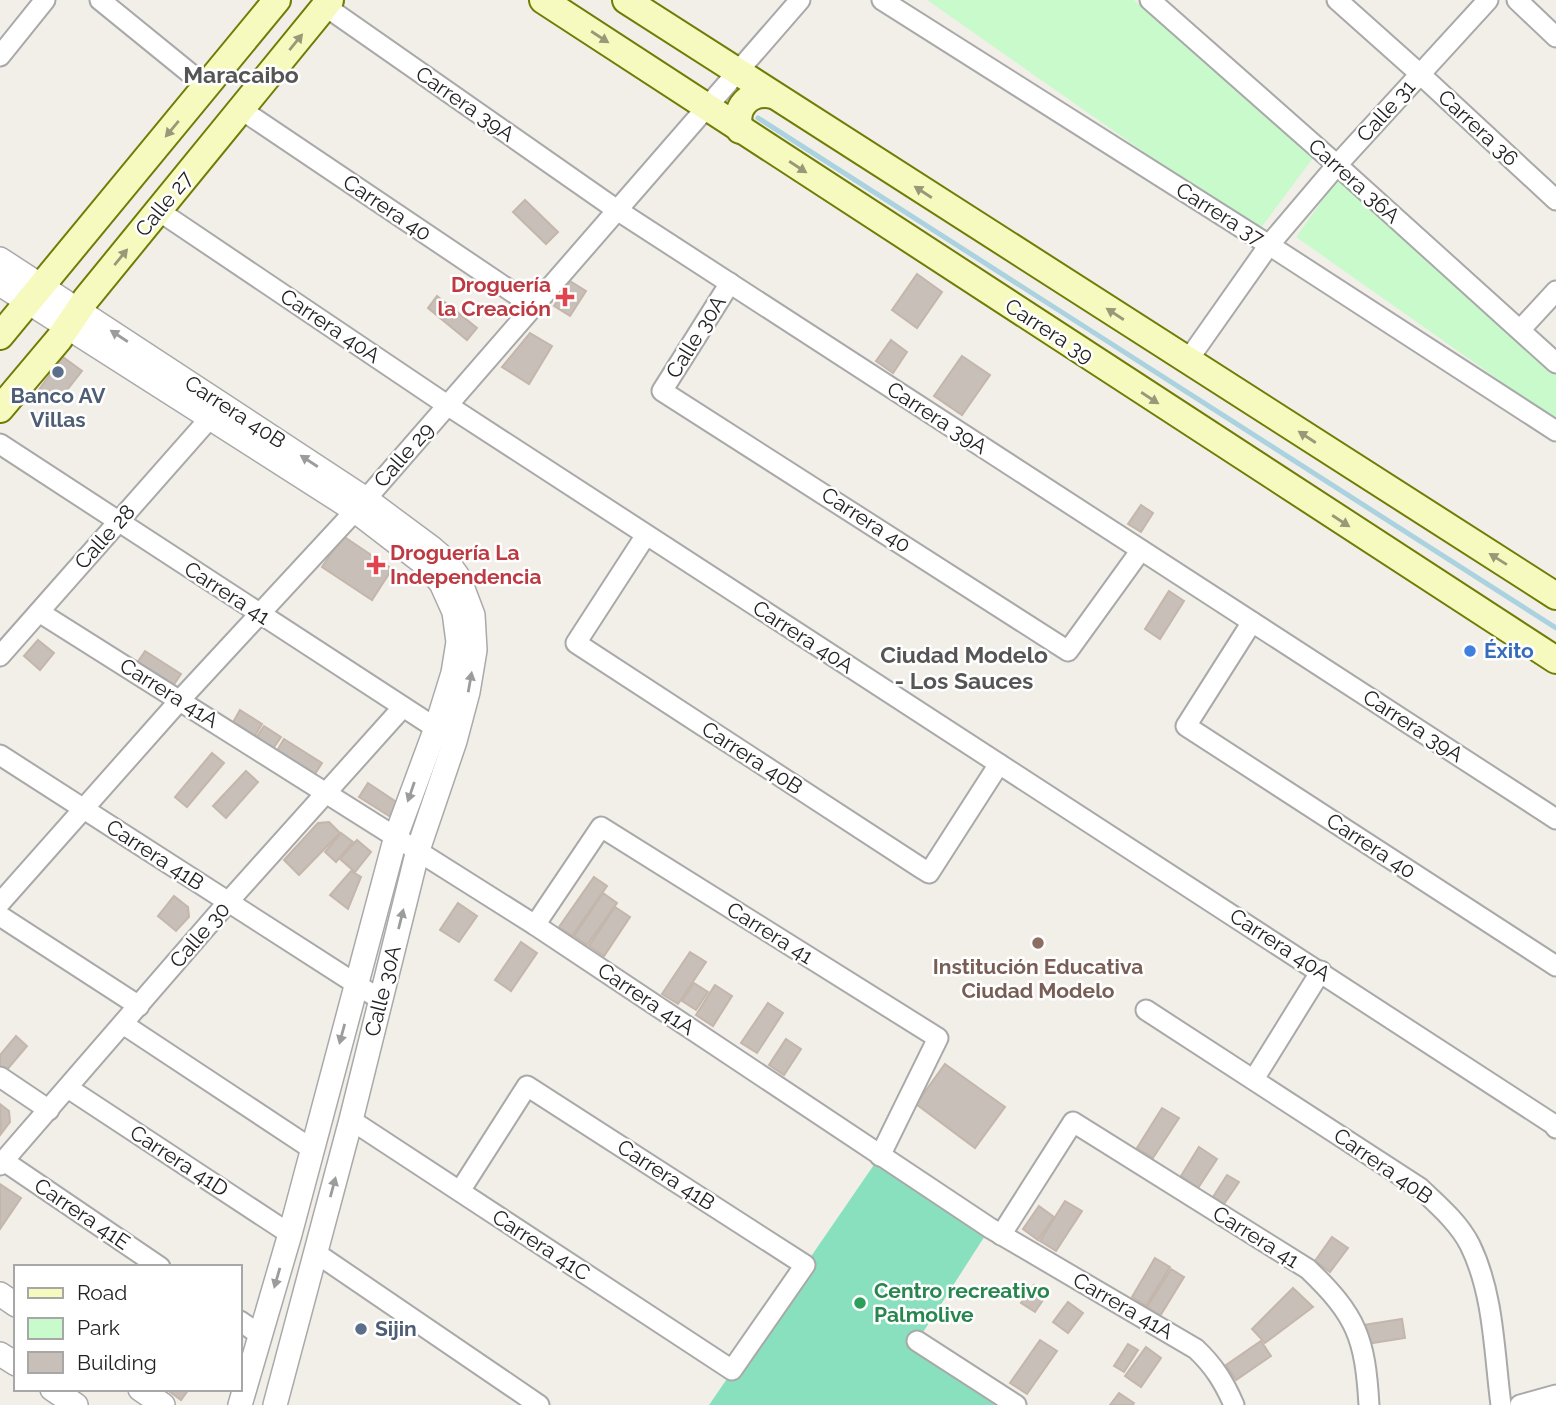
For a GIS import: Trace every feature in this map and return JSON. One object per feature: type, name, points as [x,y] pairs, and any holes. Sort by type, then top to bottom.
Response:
[{"type":"main road","name":"Calle 27","points":[[0,336],[277,0]]},
{"type":"main road","name":"Carrera 39","points":[[543,0],[1556,660]]},
{"type":"main road","points":[[626,0],[1556,596]]},
{"type":"main road","name":"Calle 27","points":[[0,410],[328,3]]},
{"type":"main road","points":[[670,83],[685,83],[697,75],[702,61],[698,46]]},
{"type":"main road","points":[[740,130],[738,117],[742,104],[759,94],[773,95]]},
{"type":"street","points":[[0,56],[45,0]]},
{"type":"street","points":[[100,0],[207,87]]},
{"type":"street","name":"Calle 29","points":[[0,903],[180,700],[360,504],[800,0]]},
{"type":"street","name":"Carrera 37","points":[[882,0],[1556,431]]},
{"type":"street","name":"Carrera 36A","points":[[1150,0],[1556,363]]},
{"type":"street","name":"Carrera 36","points":[[1337,0],[1556,200]]},
{"type":"street","name":"Calle 31","points":[[1188,360],[1269,245],[1337,165],[1488,0]]},
{"type":"street","points":[[1517,0],[1556,37]]},
{"type":"street","name":"Carrera 39A","points":[[328,3],[617,210],[1556,819]]},
{"type":"street","name":"Carrera 40","points":[[242,110],[533,306]]},
{"type":"street","name":"Carrera 40A","points":[[159,211],[447,405],[1321,971],[1556,1128]]},
{"type":"street","name":"Carrera 40B","points":[[0,259],[35,294],[432,548],[447,561],[450,580]]},
{"type":"street","name":"Calle 30A","points":[[662,391],[730,283]]},
{"type":"street","name":"Carrera 40B","points":[[0,284],[35,294]]},
{"type":"street","points":[[1520,330],[1556,291]]},
{"type":"street","name":"Carrera 40B","points":[[73,318],[210,418],[360,504]]},
{"type":"street","name":"Carrera 40","points":[[662,391],[1068,652],[1141,550]]},
{"type":"street","name":"Calle 28","points":[[0,656],[210,418]]},
{"type":"street","name":"Carrera 41","points":[[0,444],[455,741]]},
{"type":"street","name":"Carrera 40B","points":[[646,535],[576,643],[929,873],[999,764]]},
{"type":"street","name":"Calle 30A","points":[[240,1405],[290,1234],[396,836],[436,728],[453,673],[458,642],[450,580]]},
{"type":"street","name":"Calle 30A","points":[[275,1405],[351,1120],[418,850],[455,741],[468,692],[475,650],[473,615],[450,580]]},
{"type":"street","name":"Carrera 41A","points":[[39,612],[535,925],[1001,1235],[1196,1349],[1213,1365],[1234,1405]]},
{"type":"street","name":"Carrera 40","points":[[1252,622],[1186,726],[1556,966]]},
{"type":"street","name":"Calle 30","points":[[2,1163],[228,902],[403,707]]},
{"type":"street","name":"Carrera 41B","points":[[0,755],[381,1000]]},
{"type":"street","name":"Carrera 41","points":[[535,925],[601,827],[938,1038],[880,1156]]},
{"type":"street","points":[[0,916],[139,1006]]},
{"type":"street","points":[[1254,1079],[1321,971]]},
{"type":"street","name":"Carrera 40B","points":[[1146,1010],[1420,1188],[1448,1215],[1470,1244],[1486,1290],[1501,1405]]},
{"type":"street","points":[[123,1024],[312,1149]]},
{"type":"street","points":[[0,1077],[49,1110]]},
{"type":"street","name":"Carrera 41B","points":[[460,1191],[527,1086],[805,1265],[732,1370]]},
{"type":"street","name":"Carrera 41D","points":[[68,1088],[290,1234]]},
{"type":"street","name":"Carrera 41C","points":[[351,1120],[732,1370]]},
{"type":"street","name":"Carrera 41","points":[[1001,1235],[1073,1122],[1308,1269],[1330,1290],[1349,1314],[1360,1341],[1367,1366],[1369,1405]]},
{"type":"street","name":"Carrera 41E","points":[[2,1163],[157,1265]]},
{"type":"street","points":[[316,1253],[539,1405]]},
{"type":"street","points":[[242,1322],[260,1335]]},
{"type":"street","points":[[918,1340],[1016,1405]]},
{"type":"street","points":[[55,1391],[76,1405]]},
{"type":"street","points":[[143,1391],[163,1405]]},
{"type":"street","points":[[1520,1405],[1556,1395]]},
{"type":"green space","points":[[927,0],[1134,0],[1313,158],[1258,232]]},
{"type":"green space","points":[[1339,177],[1556,373],[1556,420],[1296,237]]},
{"type":"green space","name":"Centro recreativo Palmolive","points":[[880,1156],[990,1228],[918,1340],[1016,1405],[709,1405]]},
{"type":"building","points":[[525,200],[558,232],[546,244],[513,212]]},
{"type":"building","points":[[917,274],[942,292],[917,328],[892,310]]},
{"type":"building","points":[[570,281],[586,291],[570,316],[554,306]]},
{"type":"building","points":[[437,296],[477,328],[467,340],[428,308]]},
{"type":"building","points":[[530,333],[552,346],[529,384],[502,367]]},
{"type":"building","points":[[891,340],[907,352],[893,373],[876,361]]},
{"type":"building","points":[[962,356],[990,375],[962,415],[934,396]]},
{"type":"building","points":[[63,357],[82,371],[56,404],[38,391]]},
{"type":"building","points":[[1141,505],[1153,513],[1141,532],[1128,524]]},
{"type":"building","points":[[343,536],[392,569],[372,600],[322,567]]},
{"type":"building","points":[[1169,591],[1184,601],[1160,639],[1145,629]]},
{"type":"building","points":[[38,640],[54,653],[40,670],[24,656]]},
{"type":"building","points":[[145,651],[181,674],[171,689],[135,666]]},
{"type":"building","points":[[240,710],[262,724],[252,740],[231,726]]},
{"type":"building","points":[[264,726],[281,737],[270,753],[253,742]]},
{"type":"building","points":[[284,739],[322,763],[311,780],[274,756]]},
{"type":"building","points":[[212,753],[224,763],[187,807],[175,797]]},
{"type":"building","points":[[246,771],[258,782],[226,818],[213,806]]},
{"type":"building","points":[[368,783],[398,803],[389,816],[359,797]]},
{"type":"building","points":[[329,822],[340,833],[299,875],[284,860],[318,823]]},
{"type":"building","points":[[341,833],[353,842],[336,862],[325,852]]},
{"type":"building","points":[[357,840],[371,852],[355,872],[340,859]]},
{"type":"building","points":[[351,871],[361,877],[348,909],[330,895]]},
{"type":"building","points":[[594,877],[607,886],[572,936],[559,927]]},
{"type":"building","points":[[603,893],[617,903],[587,945],[574,936]]},
{"type":"building","points":[[174,896],[188,907],[189,917],[176,931],[158,916]]},
{"type":"building","points":[[458,903],[477,916],[459,942],[440,930]]},
{"type":"building","points":[[615,907],[630,917],[604,956],[589,946]]},
{"type":"building","points":[[521,942],[537,953],[511,991],[495,980]]},
{"type":"building","points":[[690,952],[706,962],[678,1004],[662,994]]},
{"type":"building","points":[[694,983],[708,992],[696,1010],[682,1001]]},
{"type":"building","points":[[715,985],[732,996],[713,1026],[696,1015]]},
{"type":"building","points":[[768,1003],[783,1013],[757,1053],[741,1043]]},
{"type":"building","points":[[16,1036],[27,1046],[5,1072],[0,1068],[0,1055]]},
{"type":"building","points":[[786,1039],[801,1049],[784,1075],[769,1065]]},
{"type":"building","points":[[945,1064],[1005,1107],[975,1148],[916,1104]]},
{"type":"building","points":[[0,1104],[9,1111],[10,1122],[1,1134]]},
{"type":"building","points":[[1162,1108],[1179,1118],[1153,1158],[1137,1148]]},
{"type":"building","points":[[1199,1147],[1217,1159],[1198,1188],[1181,1176]]},
{"type":"building","points":[[1227,1175],[1239,1182],[1224,1204],[1213,1197]]},
{"type":"building","points":[[0,1184],[21,1198],[0,1229]]},
{"type":"building","points":[[1065,1201],[1082,1211],[1056,1251],[1040,1241]]},
{"type":"building","points":[[1039,1206],[1054,1217],[1038,1240],[1023,1229]]},
{"type":"building","points":[[1332,1237],[1348,1248],[1330,1272],[1315,1261]]},
{"type":"building","points":[[1155,1258],[1170,1267],[1146,1306],[1132,1297]]},
{"type":"building","points":[[1171,1269],[1184,1277],[1160,1316],[1147,1307]]},
{"type":"building","points":[[1034,1285],[1047,1294],[1035,1312],[1021,1303]]},
{"type":"building","points":[[1293,1288],[1313,1307],[1265,1343],[1252,1329]]},
{"type":"building","points":[[1068,1302],[1083,1313],[1068,1333],[1053,1322]]},
{"type":"building","points":[[1402,1319],[1405,1338],[1366,1344],[1363,1325]]},
{"type":"building","points":[[1040,1340],[1057,1351],[1027,1394],[1010,1383]]},
{"type":"building","points":[[1261,1341],[1271,1356],[1236,1380],[1226,1365]]},
{"type":"building","points":[[1128,1344],[1138,1350],[1124,1372],[1114,1366]]},
{"type":"building","points":[[1146,1347],[1161,1358],[1141,1387],[1125,1376]]},
{"type":"building","points":[[169,1391],[188,1391],[181,1400]]},
{"type":"building","points":[[1119,1393],[1134,1403],[1133,1405],[1110,1405]]},
{"type":"waterway","points":[[758,118],[1556,628]]},
{"type":"place","name":"Droguería la Creación","points":[[565,297]]},
{"type":"place","name":"Banco AV Villas","points":[[58,372]]},
{"type":"place","name":"Droguería La Independencia","points":[[376,565]]},
{"type":"place","name":"Éxito","points":[[1470,651]]},
{"type":"place","name":"Institución Educativa Ciudad Modelo","points":[[1038,943]]},
{"type":"place","name":"Centro recreativo Palmolive","points":[[860,1303]]},
{"type":"place","name":"Sijin","points":[[361,1329]]},
{"type":"district","name":"Maracaibo","points":[[241,75]]},
{"type":"district","name":"Ciudad Modelo - Los Sauces","points":[[964,668]]}]
